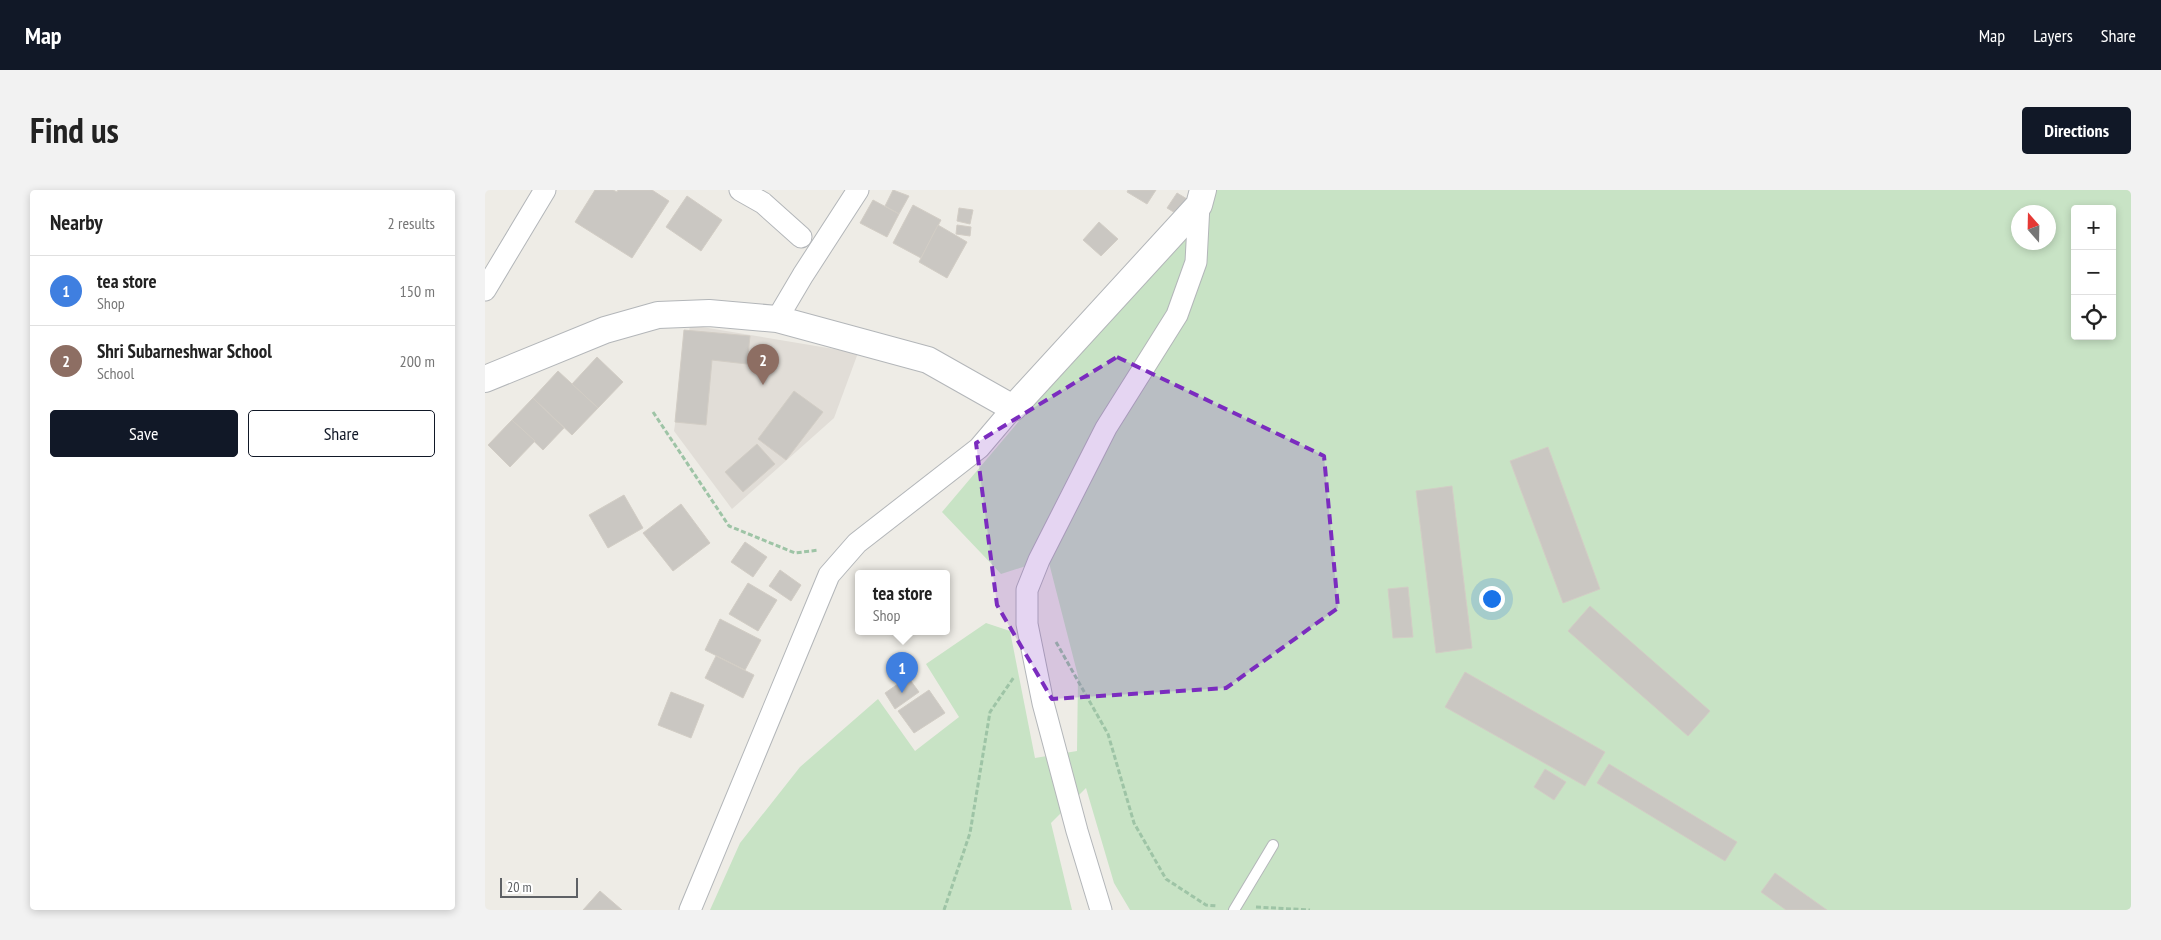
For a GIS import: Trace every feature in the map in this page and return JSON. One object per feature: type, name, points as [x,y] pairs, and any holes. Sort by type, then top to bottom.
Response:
[{"type":"street","points":[[485,290],[545,190]]},
{"type":"street","points":[[740,190],[763,204],[801,237]]},
{"type":"street","points":[[777,319],[858,190]]},
{"type":"street","points":[[690,910],[829,575],[857,543],[979,448],[1201,198]]},
{"type":"street","points":[[1101,910],[1077,830],[1043,703],[1027,624],[1027,590],[1039,560],[1106,428],[1177,315],[1196,262],[1201,198]]},
{"type":"street","points":[[485,380],[605,330],[658,315],[709,313],[777,319],[928,360],[1013,408]]},
{"type":"lane","points":[[1235,908],[1273,845]]},
{"type":"path","points":[[653,412],[729,526],[795,553],[857,543]]},
{"type":"path","points":[[1056,641],[1108,734],[1134,823],[1166,879],[1206,905],[1235,908],[1310,910]]},
{"type":"path","points":[[944,910],[970,832],[990,712],[1032,651]]},
{"type":"highlighted area","points":[[1117,357],[1324,456],[1338,608],[1226,688],[1052,699],[997,605],[976,443]]},
{"type":"shaded area","points":[[690,325],[858,353],[834,418],[732,509],[674,431]]},
{"type":"green space","points":[[1197,190],[2131,190],[2131,910],[1130,910],[1114,883],[1086,788],[1051,823],[1072,910],[710,910],[740,843],[800,767],[878,699],[915,751],[959,717],[926,664],[986,623],[1010,631],[1035,758],[1077,751],[1078,676],[1048,559],[1001,574],[942,512],[1173,239]]},
{"type":"building","points":[[595,190],[613,190],[617,192],[618,190],[652,190],[669,201],[632,258],[575,222]]},
{"type":"building","points":[[893,190],[909,196],[899,214],[885,206]]},
{"type":"building","points":[[1128,190],[1156,190],[1147,204],[1127,192]]},
{"type":"building","points":[[1177,193],[1187,199],[1177,214],[1167,208]]},
{"type":"building","points":[[687,196],[722,220],[701,251],[666,227]]},
{"type":"building","points":[[873,200],[899,214],[887,237],[860,223]]},
{"type":"building","points":[[913,205],[941,220],[921,258],[893,243]]},
{"type":"building","points":[[959,208],[973,210],[970,224],[957,221]]},
{"type":"building","points":[[1099,222],[1118,239],[1101,256],[1083,240]]},
{"type":"building","points":[[938,225],[967,242],[947,278],[919,262]]},
{"type":"building","points":[[957,225],[971,227],[970,236],[956,234]]},
{"type":"building","points":[[684,330],[750,336],[747,364],[712,360],[706,425],[675,422]]},
{"type":"building","points":[[597,357],[623,382],[598,408],[572,384]]},
{"type":"building","points":[[558,371],[598,408],[572,435],[533,398]]},
{"type":"building","points":[[794,391],[823,412],[786,460],[758,439]]},
{"type":"building","points":[[533,398],[564,428],[543,450],[512,420]]},
{"type":"building","points":[[512,420],[535,441],[510,467],[488,445]]},
{"type":"building","points":[[757,444],[775,464],[743,492],[725,472]]},
{"type":"building","points":[[1548,447],[1600,589],[1563,603],[1510,461]]},
{"type":"building","points":[[1452,486],[1472,648],[1436,653],[1416,491]]},
{"type":"building","points":[[624,495],[643,528],[608,548],[589,515]]},
{"type":"building","points":[[681,504],[710,543],[673,571],[643,533]]},
{"type":"building","points":[[745,542],[767,557],[753,577],[731,562]]},
{"type":"building","points":[[780,570],[801,585],[791,601],[769,586]]},
{"type":"building","points":[[748,583],[777,600],[758,631],[729,614]]},
{"type":"building","points":[[1408,587],[1413,637],[1393,638],[1388,589]]},
{"type":"building","points":[[1590,606],[1710,711],[1688,736],[1568,631]]},
{"type":"building","points":[[720,619],[761,640],[745,670],[705,650]]},
{"type":"building","points":[[716,656],[754,675],[743,698],[705,678]]},
{"type":"building","points":[[1465,672],[1605,752],[1585,786],[1445,707]]},
{"type":"building","points":[[908,677],[919,692],[895,709],[885,693]]},
{"type":"building","points":[[929,690],[945,713],[914,733],[898,711]]},
{"type":"building","points":[[671,692],[704,705],[691,738],[658,725]]},
{"type":"building","points":[[1609,764],[1737,842],[1725,861],[1597,783]]},
{"type":"building","points":[[1545,769],[1566,782],[1554,800],[1534,787]]},
{"type":"building","points":[[1775,873],[1827,910],[1786,910],[1761,892]]},
{"type":"building","points":[[600,891],[622,910],[583,910]]},
{"type":"place","name":"Shri Subarneshwar School","points":[[763,385]]},
{"type":"place","name":"tea store","points":[[902,693]]}]
